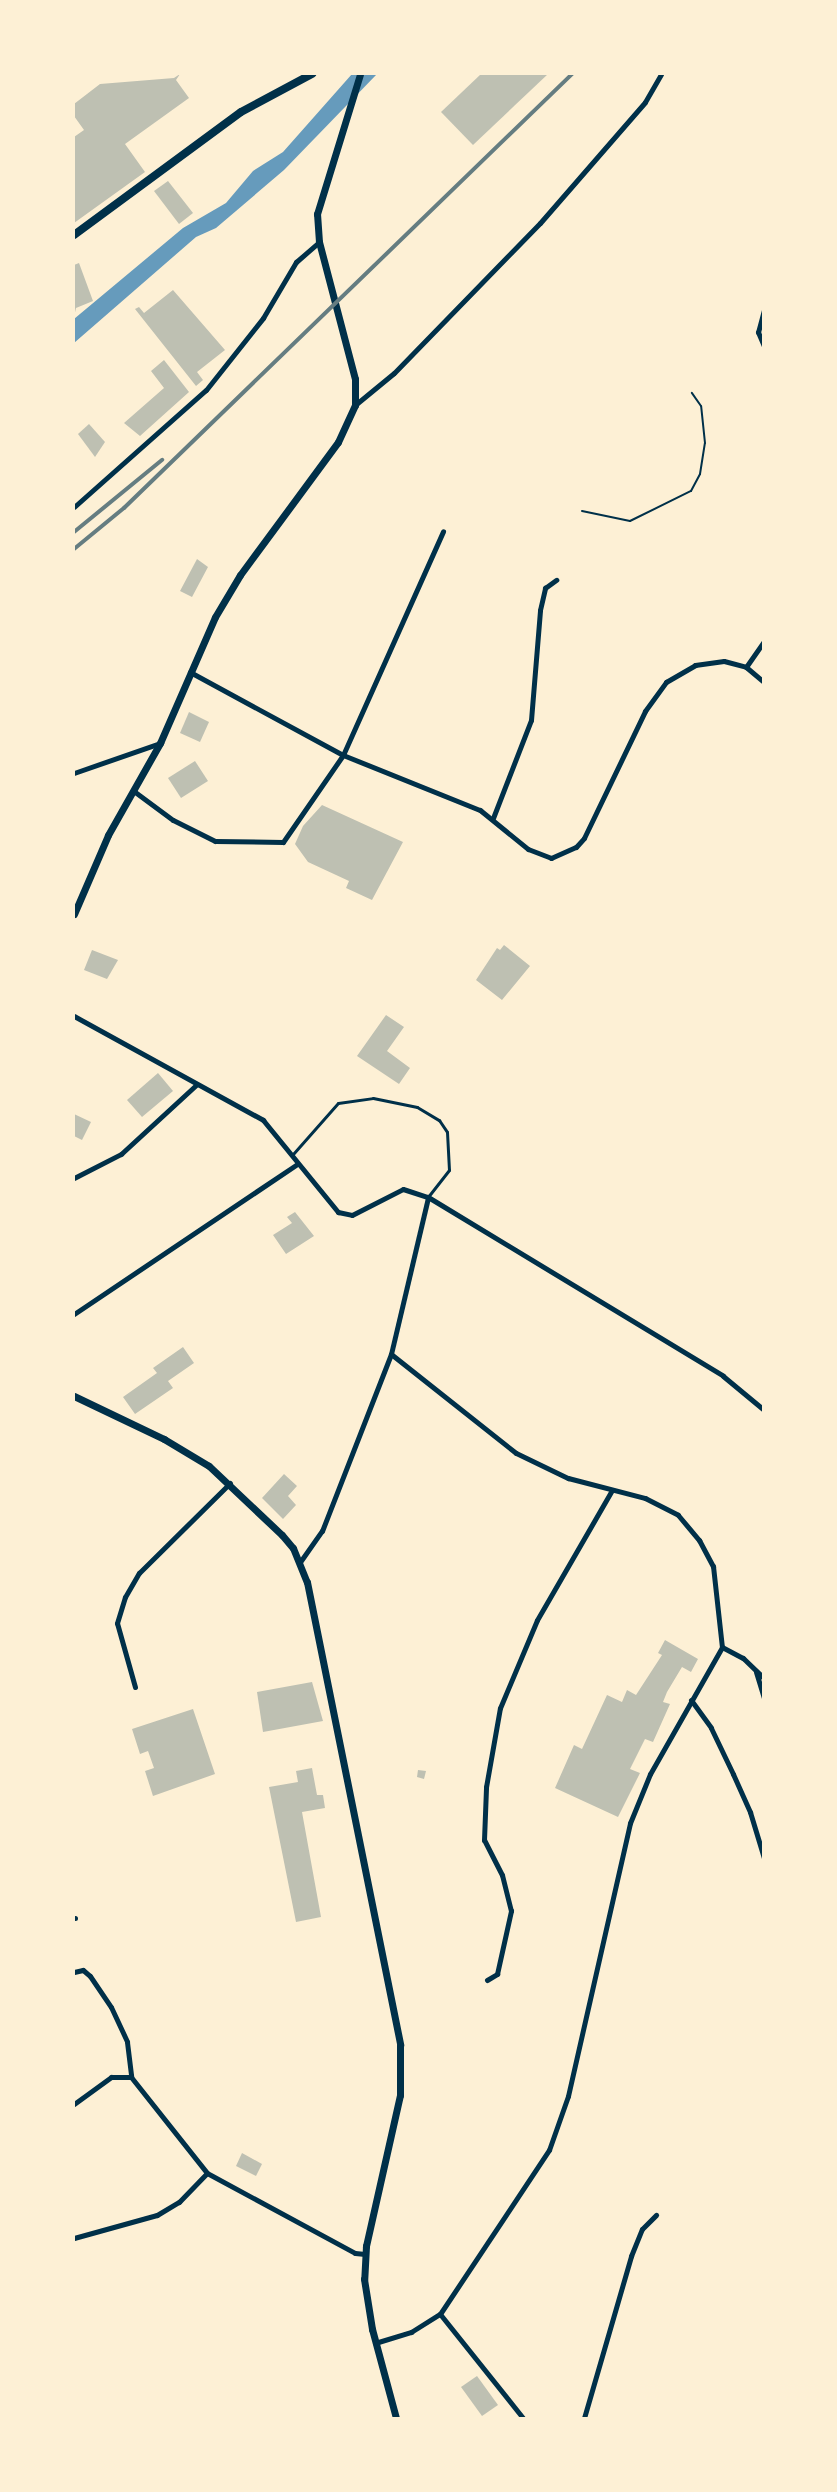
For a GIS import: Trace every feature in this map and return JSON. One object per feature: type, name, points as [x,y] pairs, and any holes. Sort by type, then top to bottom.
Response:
[{"type":"main road","points":[[74,235],[241,112],[312,74]]},
{"type":"street","points":[[356,405],[355,379],[319,242],[317,214],[360,74]]},
{"type":"street","points":[[74,914],[108,835],[135,792],[160,743],[190,672],[240,575],[338,442],[356,405],[394,374],[540,223],[645,102],[661,74]]},
{"type":"street","points":[[74,507],[206,390],[263,318],[296,262],[319,242]]},
{"type":"street","points":[[764,310],[758,332],[764,346]]},
{"type":"street","points":[[135,792],[173,820],[215,841],[283,842],[343,754],[443,531]]},
{"type":"street","points":[[493,818],[531,720],[540,610],[545,588],[556,580]]},
{"type":"street","points":[[746,667],[764,641]]},
{"type":"street","points":[[190,672],[343,754],[493,818],[541,856],[566,853],[584,838],[645,711],[666,682],[704,663],[724,661],[746,667],[764,682]]},
{"type":"street","points":[[74,773],[160,743]]},
{"type":"street","points":[[764,770],[764,832]]},
{"type":"street","points":[[74,1016],[263,1120],[331,1206],[345,1215],[403,1189],[428,1197],[723,1376],[764,1410]]},
{"type":"street","points":[[74,1178],[121,1154],[197,1084]]},
{"type":"street","points":[[74,1314],[297,1164]]},
{"type":"street","points":[[300,1562],[326,1521],[391,1354],[428,1197]]},
{"type":"street","points":[[375,2343],[411,2332],[440,2314],[543,2162],[555,2137],[630,1823],[650,1774],[722,1647],[713,1566],[699,1540],[678,1515],[645,1498],[568,1478],[516,1453],[391,1354]]},
{"type":"street","points":[[74,1396],[184,1449],[230,1484],[282,1535],[300,1562],[318,1636],[402,2070],[395,2124],[365,2254],[365,2293],[375,2343],[396,2418]]},
{"type":"street","points":[[135,1688],[117,1623],[125,1597],[139,1573],[230,1484]]},
{"type":"street","points":[[487,1980],[497,1974],[512,1911],[502,1875],[484,1840],[486,1786],[500,1708],[537,1620],[612,1490]]},
{"type":"street","points":[[722,1647],[743,1658],[764,1678]]},
{"type":"street","points":[[756,1670],[764,1698]]},
{"type":"street","points":[[691,1700],[711,1728],[737,1783],[764,1858]]},
{"type":"street","points":[[74,1972],[83,1970],[90,1976],[116,2017],[127,2042],[131,2077],[207,2172],[355,2253],[365,2254]]},
{"type":"street","points":[[74,2103],[111,2077],[131,2077]]},
{"type":"street","points":[[74,2238],[158,2215],[187,2195],[207,2172]]},
{"type":"street","points":[[584,2418],[631,2256],[642,2229],[656,2214]]},
{"type":"street","points":[[440,2314],[523,2418]]},
{"type":"lane","points":[[291,1156],[338,1103],[374,1098],[417,1107],[439,1120],[447,1132],[449,1170],[428,1197]]},
{"type":"path","points":[[582,511],[630,521],[691,491],[700,474],[705,443],[701,406],[692,393]]},
{"type":"water","points":[[352,74],[377,74],[284,170],[216,228],[196,237],[74,343],[74,319],[183,228],[226,203],[253,171],[283,152]]},
{"type":"building","points":[[180,74],[176,80],[189,98],[125,144],[145,172],[74,223],[74,137],[84,130],[74,116],[74,104],[100,84],[174,78]]},
{"type":"building","points":[[481,74],[548,74],[473,145],[441,112]]},
{"type":"building","points":[[168,181],[193,213],[179,224],[154,191]]},
{"type":"building","points":[[79,263],[93,301],[76,308],[74,317],[74,265]]},
{"type":"building","points":[[173,290],[225,350],[197,372],[203,380],[196,386],[135,309],[139,307],[144,313]]},
{"type":"building","points":[[164,360],[189,392],[140,436],[124,423],[164,388],[151,371]]},
{"type":"building","points":[[89,424],[105,442],[95,457],[78,434]]},
{"type":"building","points":[[197,559],[208,567],[192,597],[180,591]]},
{"type":"building","points":[[189,712],[209,722],[200,742],[180,733]]},
{"type":"building","points":[[195,761],[208,781],[181,798],[168,778]]},
{"type":"building","points":[[322,805],[403,842],[372,900],[346,888],[349,881],[308,862],[295,844],[303,826]]},
{"type":"building","points":[[504,945],[530,966],[502,1000],[476,980],[497,948],[500,950]]},
{"type":"building","points":[[92,950],[118,960],[107,979],[84,970]]},
{"type":"building","points":[[386,1015],[404,1027],[387,1051],[410,1068],[399,1084],[357,1056]]},
{"type":"building","points":[[158,1073],[173,1091],[142,1117],[127,1100]]},
{"type":"building","points":[[74,1114],[91,1122],[82,1140],[74,1136]]},
{"type":"building","points":[[295,1212],[314,1236],[286,1254],[273,1235],[292,1223],[287,1217]]},
{"type":"building","points":[[183,1347],[194,1363],[168,1381],[173,1388],[135,1414],[123,1397],[157,1373],[153,1368]]},
{"type":"building","points":[[284,1474],[297,1486],[288,1496],[296,1505],[283,1519],[262,1498]]},
{"type":"building","points":[[665,1640],[698,1659],[691,1672],[682,1667],[667,1692],[663,1702],[670,1704],[653,1742],[645,1739],[630,1769],[640,1773],[618,1817],[555,1788],[574,1745],[582,1749],[607,1695],[622,1702],[627,1690],[636,1695],[662,1655],[658,1653]]},
{"type":"building","points":[[312,1682],[323,1721],[263,1732],[257,1692]]},
{"type":"building","points":[[193,1709],[215,1774],[153,1796],[145,1771],[154,1768],[148,1751],[140,1754],[132,1729]]},
{"type":"building","points":[[312,1768],[317,1795],[323,1795],[325,1808],[302,1812],[321,1917],[296,1922],[269,1787],[298,1782],[296,1771]]},
{"type":"building","points":[[418,1770],[426,1771],[424,1779],[417,1777]]},
{"type":"building","points":[[242,2153],[262,2164],[256,2176],[236,2166]]},
{"type":"building","points":[[477,2376],[498,2405],[482,2416],[461,2387]]},
{"type":"railway","points":[[74,549],[124,508],[572,74]]},
{"type":"railway","points":[[74,532],[162,460]]}]
